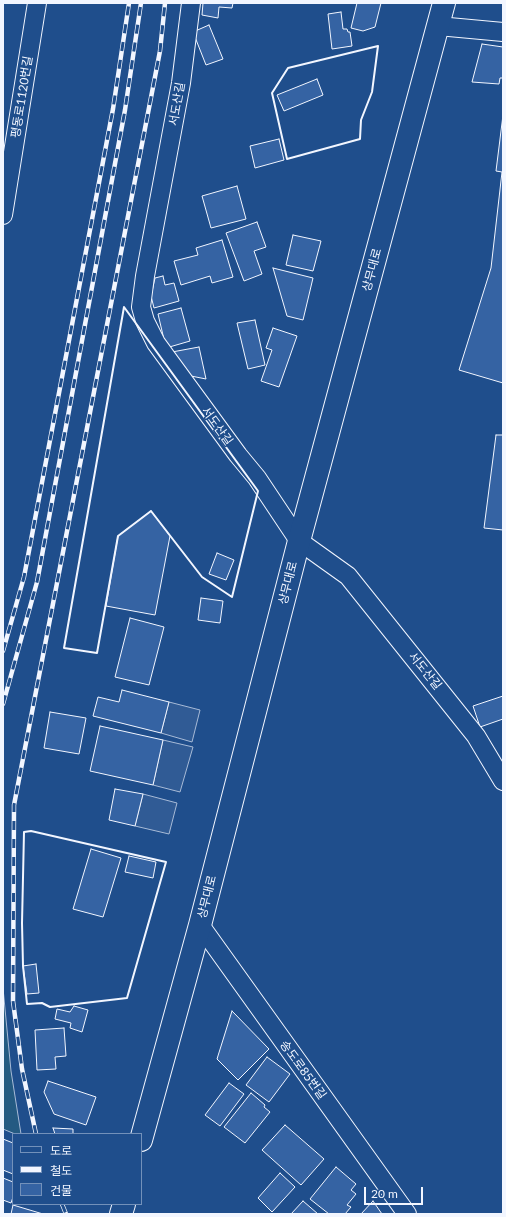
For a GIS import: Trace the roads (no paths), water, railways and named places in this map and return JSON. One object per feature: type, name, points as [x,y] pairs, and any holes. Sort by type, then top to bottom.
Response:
[{"type":"main road","name":"상무대로","points":[[142,1136],[200,925],[299,541],[444,3]]},
{"type":"street","name":"평동로1120번길","points":[[3,215],[37,3]]},
{"type":"street","name":"서도산길","points":[[191,3],[181,83],[145,276],[141,307],[145,321],[156,343],[238,455],[257,478],[299,541],[348,576],[476,736],[502,775]]},
{"type":"street","points":[[438,26],[503,32]]},
{"type":"street","name":"송도로85번길","points":[[200,925],[407,1214]]},
{"type":"railway","points":[[3,651],[24,577],[113,109],[129,3]]},
{"type":"railway","points":[[3,704],[37,582],[125,110],[141,3]]},
{"type":"railway","points":[[36,1133],[22,1069],[13,1001],[14,805],[160,51],[165,3]]},
{"type":"railway","points":[[62,1205],[66,1214]]}]
